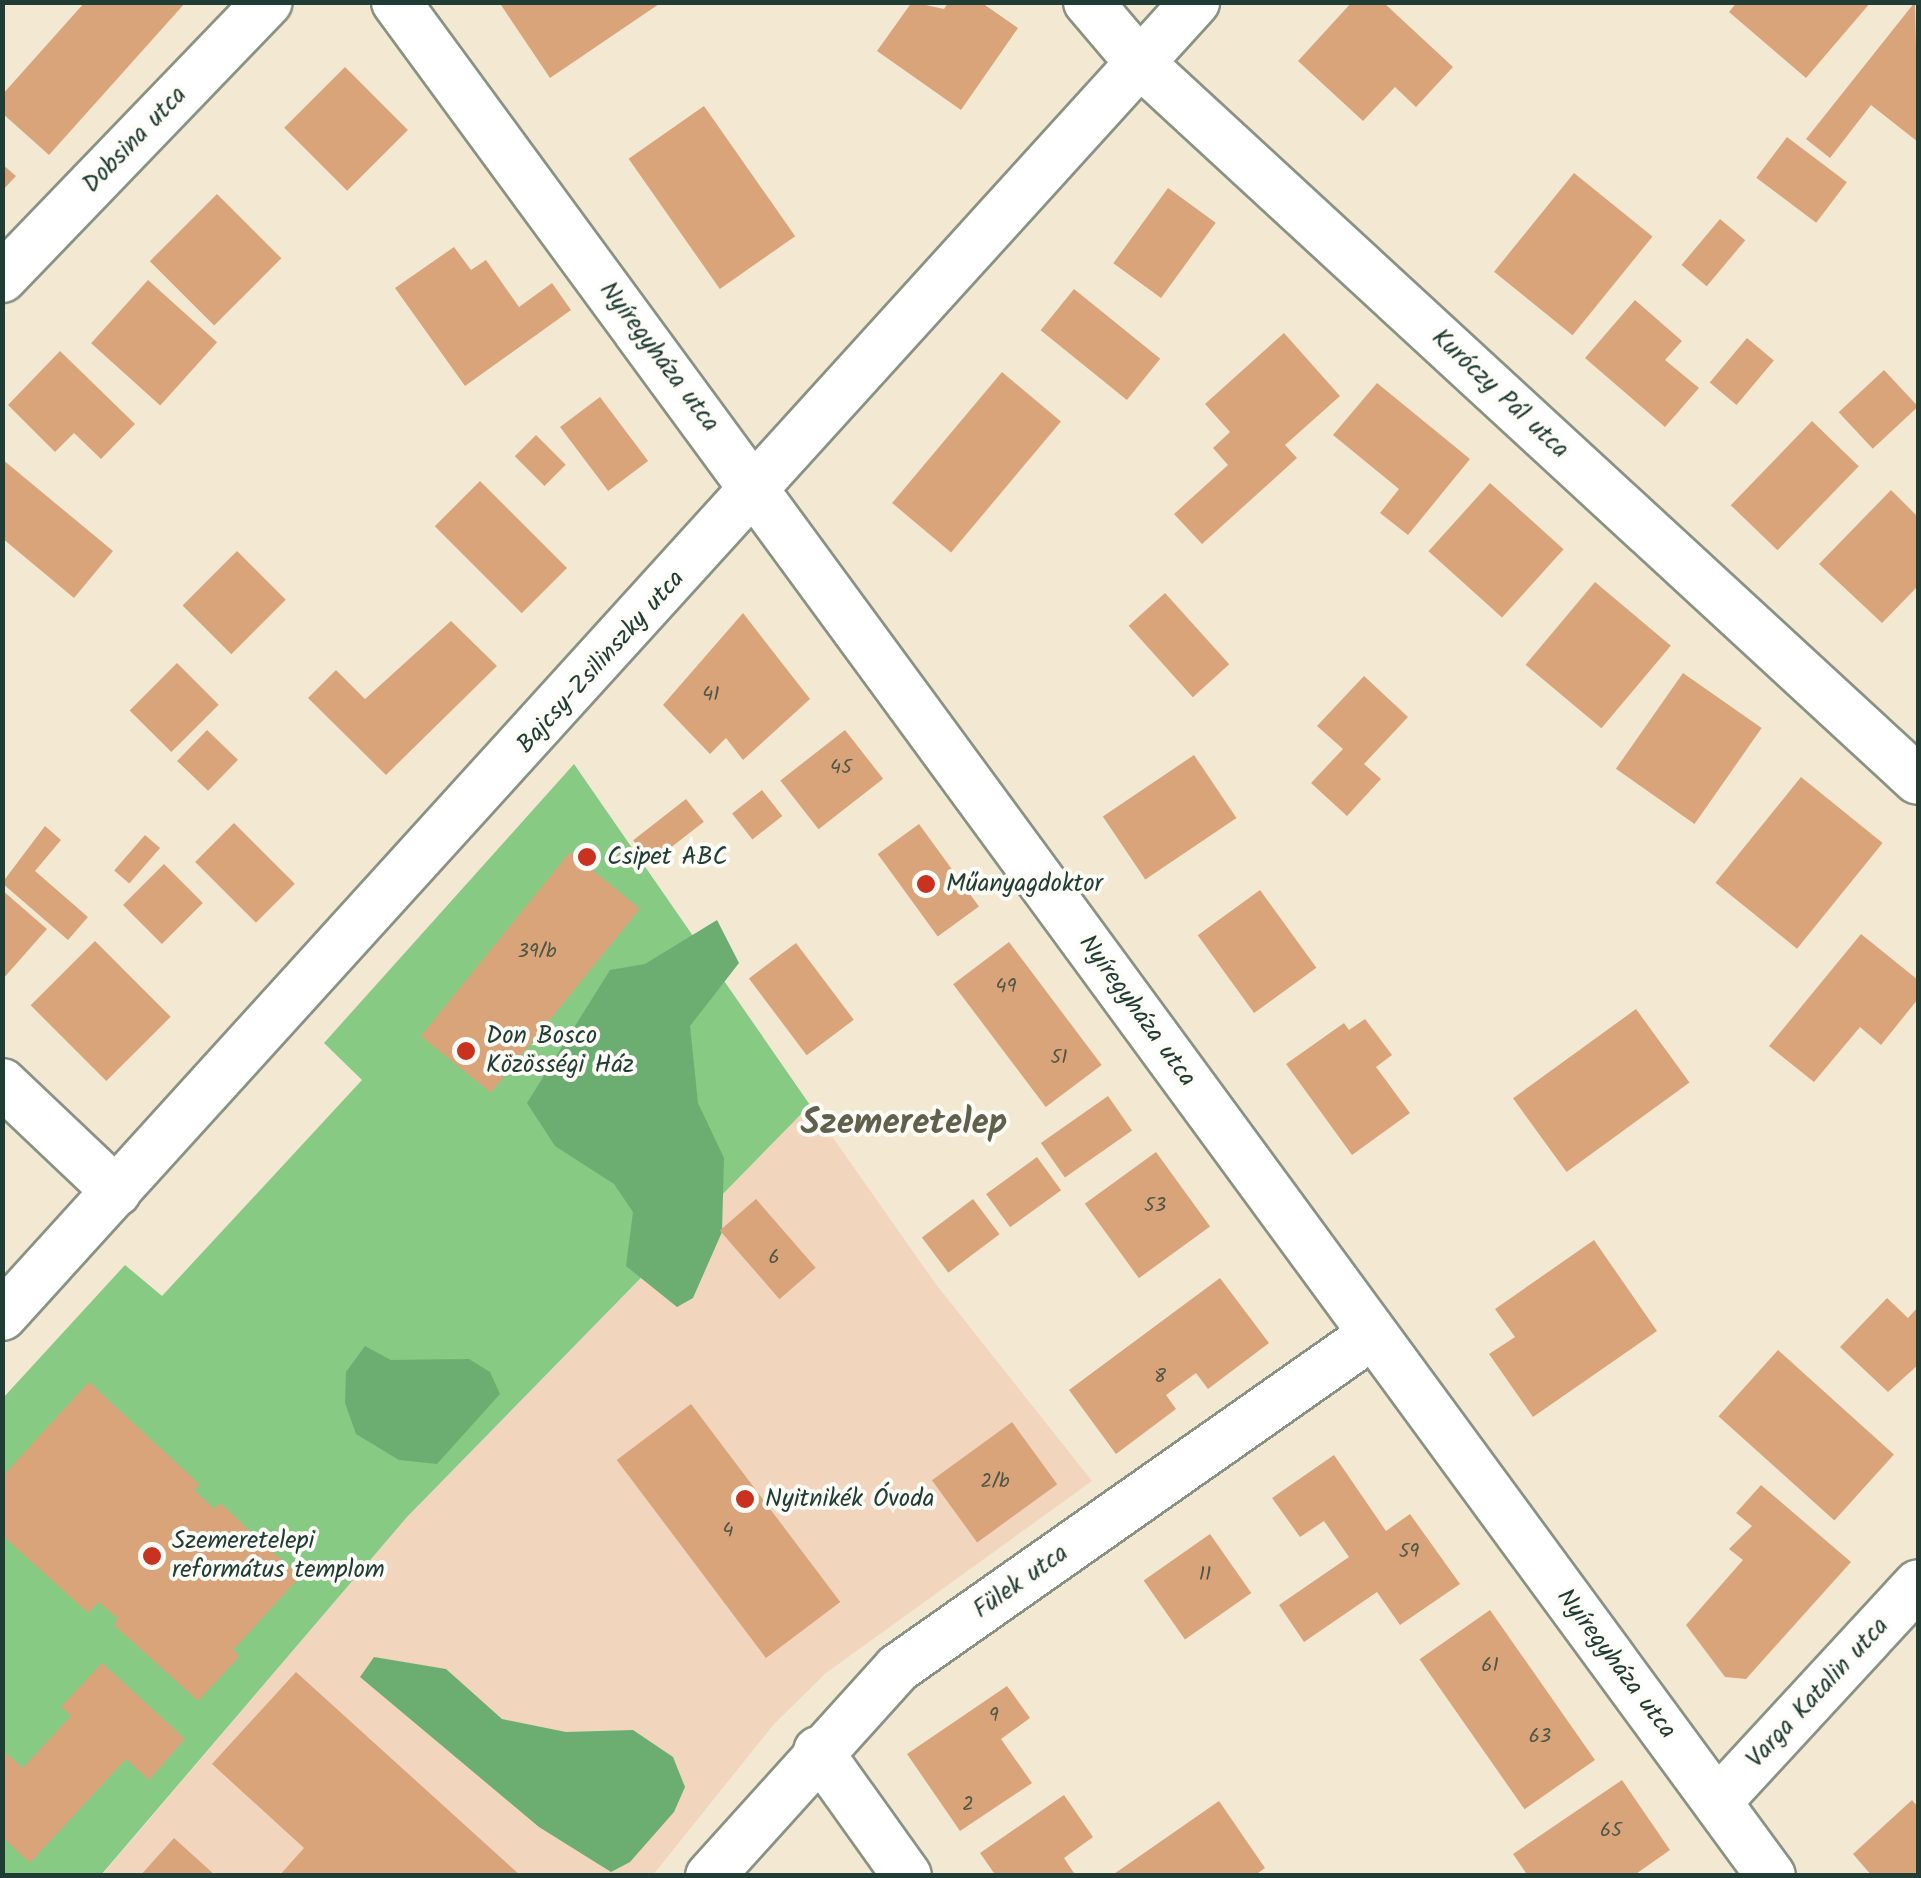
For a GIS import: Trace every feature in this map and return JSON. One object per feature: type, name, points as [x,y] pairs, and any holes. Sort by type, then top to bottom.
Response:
[{"type":"street","name":"Dobsina utca","points":[[2,278],[268,2]]},
{"type":"street","name":"Nyíregyháza utca","points":[[396,2],[758,490],[1771,1876]]},
{"type":"street","name":"Kuróczy Pál utca","points":[[1088,2],[1139,62],[1918,780]]},
{"type":"street","name":"Bajcsy-Zsilinszky utca","points":[[2,1316],[758,490],[1194,2]]},
{"type":"street","points":[[2,1084],[117,1192]]},
{"type":"street","name":"Fülek utca","points":[[710,1876],[818,1751],[898,1668],[1372,1335]]},
{"type":"street","name":"Varga Katalin utca","points":[[1718,1801],[1918,1584]]},
{"type":"street","points":[[818,1751],[907,1876]]},
{"type":"shaded area","name":"Nyitnikék Óvoda","points":[[810,1105],[935,1283],[1092,1481],[826,1673],[774,1724],[653,1875],[101,1876],[407,1517]]},
{"type":"green space","points":[[574,764],[810,1105],[407,1517],[101,1875],[3,1876],[3,1398],[125,1265],[162,1296],[362,1080],[324,1043]]},
{"type":"green space","points":[[717,920],[739,963],[690,1026],[698,1103],[724,1158],[722,1232],[693,1298],[677,1307],[626,1266],[633,1212],[614,1184],[555,1146],[527,1103],[610,970],[645,964]]},
{"type":"green space","points":[[365,1346],[391,1360],[469,1359],[490,1372],[500,1394],[437,1464],[399,1460],[356,1434],[345,1403],[346,1372]]},
{"type":"green space","points":[[374,1657],[446,1669],[502,1719],[566,1732],[633,1730],[673,1757],[685,1787],[674,1812],[630,1862],[611,1872],[539,1827],[360,1677]]},
{"type":"building","points":[[85,2],[186,2],[49,155],[2,113],[2,95]]},
{"type":"building","points":[[499,2],[662,2],[550,78]]},
{"type":"building","points":[[912,2],[944,9],[948,3],[982,3],[1018,28],[961,110],[877,51]]},
{"type":"building","points":[[1352,2],[1383,2],[1453,67],[1416,107],[1395,87],[1363,121],[1298,61]]},
{"type":"building","points":[[1737,2],[1871,2],[1806,78],[1729,12]]},
{"type":"building","points":[[1915,2],[1918,142],[1871,105],[1830,158],[1806,139]]},
{"type":"building","points":[[345,67],[408,130],[347,191],[284,128]]},
{"type":"building","points":[[704,106],[795,236],[720,289],[629,159]]},
{"type":"building","points":[[1787,137],[1847,182],[1816,223],[1756,178]]},
{"type":"building","points":[[2,164],[16,176],[2,191]]},
{"type":"building","points":[[1574,173],[1652,237],[1573,335],[1494,272]]},
{"type":"building","points":[[1168,188],[1216,223],[1161,298],[1113,263]]},
{"type":"building","points":[[217,194],[281,258],[214,326],[150,261]]},
{"type":"building","points":[[1720,219],[1745,240],[1707,286],[1681,265]]},
{"type":"building","points":[[454,247],[471,270],[486,260],[519,307],[552,283],[571,310],[465,386],[395,288]]},
{"type":"building","points":[[148,280],[217,342],[160,405],[91,343]]},
{"type":"building","points":[[1074,289],[1160,359],[1127,400],[1041,330]]},
{"type":"building","points":[[1635,300],[1682,341],[1665,360],[1699,388],[1665,427],[1585,358]]},
{"type":"building","points":[[1284,333],[1340,396],[1285,445],[1297,458],[1202,544],[1174,514],[1228,465],[1213,448],[1230,432],[1205,404]]},
{"type":"building","points":[[1747,338],[1774,360],[1737,405],[1710,382]]},
{"type":"building","points":[[60,351],[135,424],[101,459],[74,433],[55,452],[8,405]]},
{"type":"building","points":[[1884,370],[1918,407],[1873,449],[1839,412]]},
{"type":"building","points":[[1002,372],[1061,421],[951,552],[892,503]]},
{"type":"building","points":[[1377,383],[1470,459],[1408,535],[1380,513],[1399,489],[1333,435]]},
{"type":"building","points":[[600,397],[648,461],[608,491],[560,427]]},
{"type":"building","points":[[1812,421],[1859,466],[1777,550],[1731,505]]},
{"type":"building","points":[[536,435],[566,465],[544,486],[515,456]]},
{"type":"building","points":[[2,459],[113,551],[74,598],[2,538]]},
{"type":"building","points":[[480,481],[567,568],[522,613],[435,526]]},
{"type":"building","points":[[1490,483],[1564,549],[1502,618],[1428,551]]},
{"type":"building","points":[[1891,490],[1918,517],[1918,586],[1882,623],[1819,564]]},
{"type":"building","points":[[237,551],[286,600],[231,654],[183,605]]},
{"type":"building","points":[[1595,582],[1671,646],[1601,728],[1526,665]]},
{"type":"building","points":[[1165,593],[1229,664],[1193,697],[1129,626]]},
{"type":"building","points":[[743,613],[810,699],[743,760],[726,738],[710,754],[663,705]]},
{"type":"building","points":[[451,621],[497,666],[386,775],[308,698],[336,670],[365,699]]},
{"type":"building","points":[[177,663],[219,705],[171,752],[130,710]]},
{"type":"building","points":[[1683,673],[1762,728],[1695,824],[1616,769]]},
{"type":"building","points":[[1364,676],[1408,717],[1364,764],[1381,779],[1347,816],[1311,783],[1343,749],[1317,726]]},
{"type":"building","points":[[207,730],[238,760],[208,791],[177,761]]},
{"type":"building","points":[[845,730],[883,779],[819,829],[780,780]]},
{"type":"building","points":[[1194,755],[1236,818],[1145,880],[1103,817]]},
{"type":"building","points":[[1801,777],[1883,843],[1797,949],[1715,883]]},
{"type":"building","points":[[762,790],[782,816],[752,839],[732,813]]},
{"type":"building","points":[[686,799],[704,822],[651,863],[633,840]]},
{"type":"building","points":[[234,823],[295,884],[256,923],[195,862]]},
{"type":"building","points":[[919,824],[979,907],[938,936],[878,854]]},
{"type":"building","points":[[45,826],[61,840],[35,871],[88,917],[68,940],[2,883]]},
{"type":"building","points":[[145,835],[160,848],[129,884],[114,870]]},
{"type":"building","points":[[570,852],[640,909],[491,1093],[421,1036]]},
{"type":"building","points":[[164,864],[203,903],[162,944],[123,905]]},
{"type":"building","points":[[2,890],[47,929],[2,980]]},
{"type":"building","points":[[1260,890],[1316,968],[1254,1013],[1198,935]]},
{"type":"building","points":[[1861,934],[1918,980],[1918,999],[1881,1045],[1860,1027],[1814,1082],[1769,1046]]},
{"type":"building","points":[[95,941],[171,1017],[106,1081],[31,1005]]},
{"type":"building","points":[[1009,942],[1102,1065],[1046,1107],[953,984]]},
{"type":"building","points":[[796,943],[854,1020],[807,1055],[749,979]]},
{"type":"building","points":[[1636,1009],[1689,1083],[1567,1172],[1513,1098]]},
{"type":"building","points":[[1365,1019],[1392,1055],[1376,1067],[1410,1113],[1352,1155],[1286,1064],[1344,1023],[1349,1030]]},
{"type":"building","points":[[1108,1096],[1132,1130],[1065,1177],[1041,1143]]},
{"type":"building","points":[[1156,1152],[1210,1226],[1139,1278],[1085,1204]]},
{"type":"building","points":[[1037,1157],[1061,1190],[1010,1227],[986,1194]]},
{"type":"building","points":[[756,1199],[816,1268],[779,1299],[720,1230]]},
{"type":"building","points":[[973,1199],[999,1234],[948,1273],[922,1238]]},
{"type":"building","points":[[1594,1240],[1657,1331],[1533,1417],[1489,1354],[1515,1337],[1495,1309]]},
{"type":"building","points":[[1220,1278],[1269,1343],[1208,1389],[1196,1373],[1166,1395],[1176,1409],[1116,1454],[1069,1390]]},
{"type":"building","points":[[1887,1298],[1908,1318],[1918,1307],[1918,1365],[1888,1392],[1840,1347]]},
{"type":"building","points":[[1778,1350],[1894,1454],[1834,1521],[1718,1416]]},
{"type":"building","name":"Szemeretelepi református templom","points":[[89,1382],[200,1485],[194,1490],[214,1509],[220,1503],[300,1577],[233,1650],[240,1656],[198,1701],[114,1625],[118,1619],[99,1602],[88,1613],[2,1535],[2,1477]]},
{"type":"building","points":[[691,1404],[840,1602],[766,1658],[617,1460]]},
{"type":"building","points":[[1012,1422],[1057,1484],[977,1542],[932,1480]]},
{"type":"building","points":[[1334,1455],[1386,1531],[1410,1514],[1460,1584],[1400,1625],[1377,1592],[1304,1642],[1279,1605],[1349,1557],[1324,1521],[1300,1537],[1272,1498]]},
{"type":"building","points":[[1761,1485],[1851,1562],[1746,1679],[1725,1677],[1686,1625],[1743,1560],[1729,1549],[1752,1526],[1736,1513]]},
{"type":"building","points":[[1210,1534],[1251,1593],[1185,1639],[1144,1580]]},
{"type":"building","points":[[1490,1610],[1595,1760],[1525,1809],[1420,1659]]},
{"type":"building","points":[[102,1663],[185,1739],[149,1780],[126,1759],[30,1863],[2,1837],[2,1750],[23,1768],[71,1716],[61,1707]]},
{"type":"building","points":[[296,1672],[521,1876],[279,1876],[304,1848],[212,1764]]},
{"type":"building","points":[[1007,1686],[1030,1718],[1001,1739],[1032,1783],[960,1831],[907,1754]]},
{"type":"building","points":[[1622,1780],[1670,1850],[1633,1876],[1528,1876],[1513,1854]]},
{"type":"building","points":[[1064,1795],[1093,1837],[1064,1858],[1076,1876],[996,1876],[980,1853]]},
{"type":"building","points":[[1912,1800],[1918,1807],[1918,1876],[1872,1876],[1853,1854]]},
{"type":"building","points":[[1219,1801],[1265,1868],[1254,1876],[1111,1876]]},
{"type":"building","points":[[174,1838],[216,1876],[140,1876]]},
{"type":"place","name":"Csipet ABC","points":[[587,857]]},
{"type":"place","name":"Műanyagdoktor","points":[[926,884]]},
{"type":"place","name":"Don Bosco Közösségi Ház","points":[[466,1051]]},
{"type":"place","name":"Nyitnikék Óvoda","points":[[745,1499]]},
{"type":"place","name":"Szemeretelepi református templom","points":[[152,1556]]},
{"type":"district","name":"Szemeretelep","points":[[904,1124]]}]
